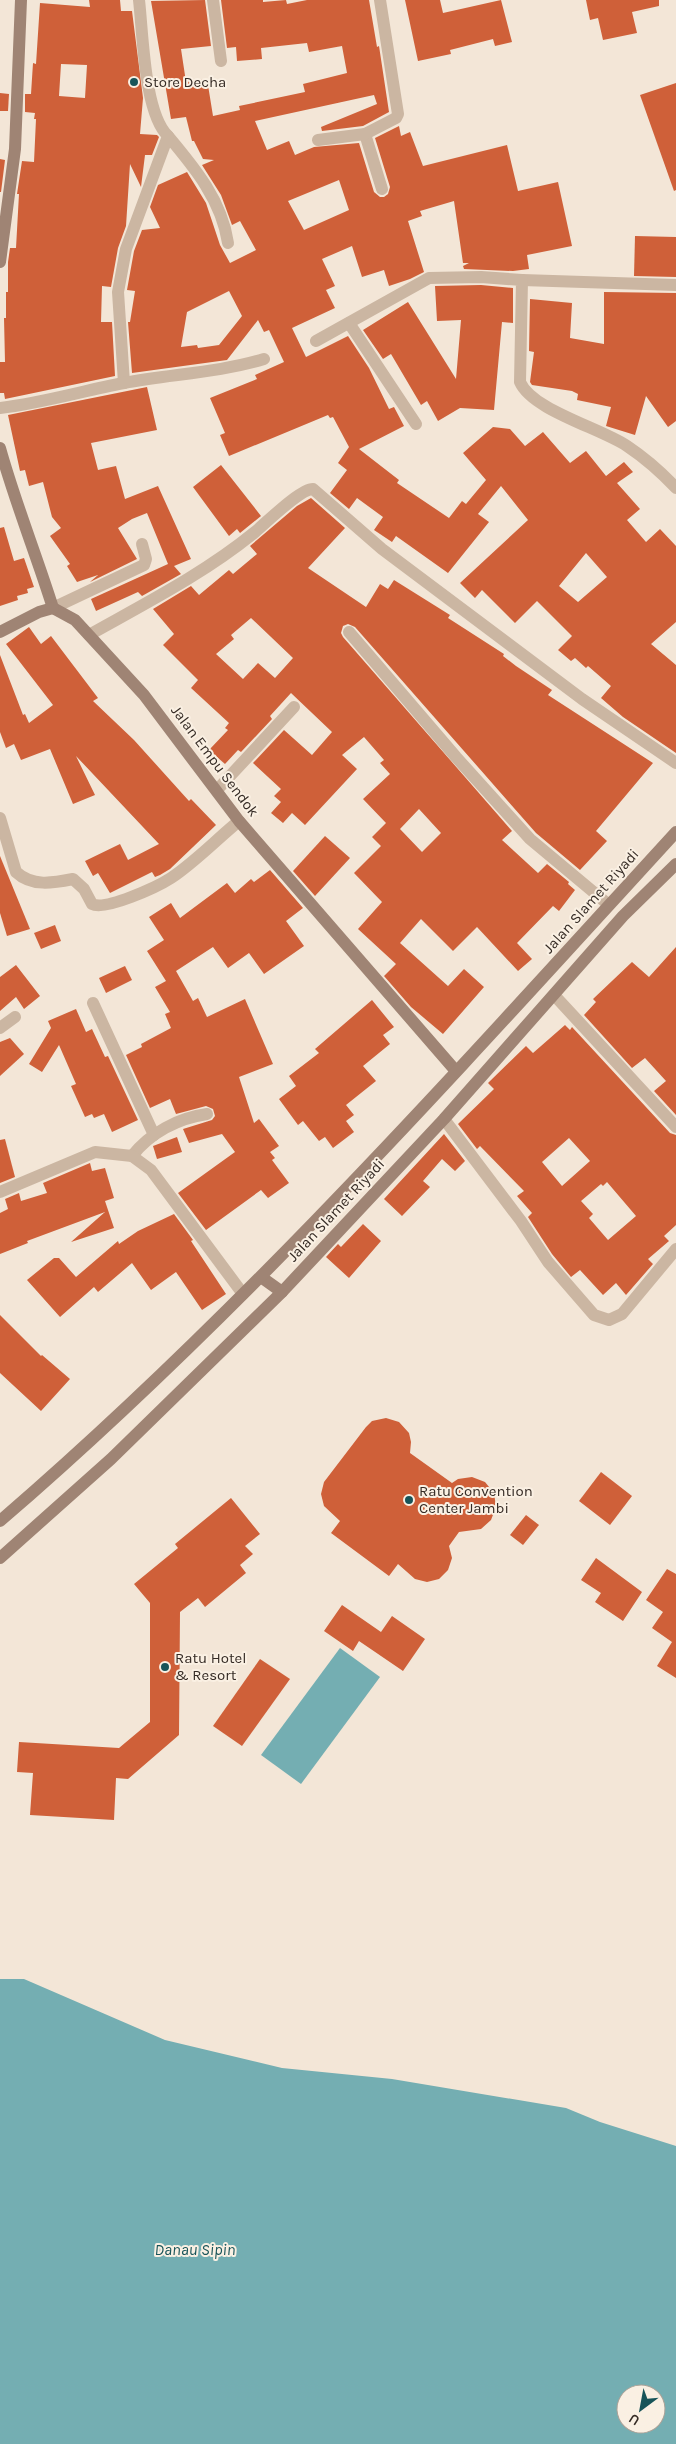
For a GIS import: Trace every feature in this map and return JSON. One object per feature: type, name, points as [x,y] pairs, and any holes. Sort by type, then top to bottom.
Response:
[{"type":"main road","points":[[0,262],[14,149],[21,0]]},
{"type":"main road","points":[[0,448],[11,488],[38,558],[53,608],[39,612],[0,632]]},
{"type":"main road","name":"Jalan Empu Sendok","points":[[53,608],[75,620],[144,695],[239,821],[455,1070]]},
{"type":"main road","name":"Jalan Slamet Riyadi","points":[[0,1521],[88,1445],[261,1277],[676,832]]},
{"type":"main road","name":"Jalan Slamet Riyadi","points":[[0,1558],[111,1459],[282,1292],[444,1119],[507,1045],[555,996],[623,916],[676,864]]},
{"type":"main road","points":[[261,1277],[282,1292]]},
{"type":"street","points":[[139,0],[152,108],[161,130],[205,182],[226,226],[228,244]]},
{"type":"street","points":[[213,0],[221,60]]},
{"type":"street","points":[[318,140],[365,134],[394,120],[398,114],[380,0]]},
{"type":"street","points":[[365,134],[382,189]]},
{"type":"street","points":[[124,383],[118,292],[126,249],[168,136]]},
{"type":"street","points":[[316,341],[435,277],[676,285]]},
{"type":"street","points":[[522,280],[520,382],[524,390],[541,404],[626,445],[660,472],[676,488]]},
{"type":"street","points":[[349,323],[416,424]]},
{"type":"street","points":[[0,408],[34,404],[124,383],[241,366],[264,359]]},
{"type":"street","points":[[89,635],[230,552],[295,499],[309,489],[313,489],[382,549],[582,699],[676,762]]},
{"type":"street","points":[[53,608],[144,565],[146,559],[142,544]]},
{"type":"street","points":[[349,632],[456,757],[530,839],[609,905]]},
{"type":"street","points":[[217,790],[294,707]]},
{"type":"street","points":[[0,818],[16,872],[37,882],[51,883],[73,879],[84,889],[92,904],[99,907],[130,897],[170,878],[239,821]]},
{"type":"street","points":[[555,996],[676,1127]]},
{"type":"street","points":[[93,1002],[154,1135]]},
{"type":"street","points":[[0,1028],[14,1017]]},
{"type":"street","points":[[132,1156],[143,1141],[187,1117],[207,1114]]},
{"type":"street","points":[[444,1119],[496,1186],[548,1262],[594,1315],[609,1320],[622,1314],[676,1249]]},
{"type":"street","points":[[0,1192],[95,1152],[132,1156],[151,1170],[161,1182],[242,1294]]},
{"type":"water","points":[[340,1648],[380,1677],[301,1784],[261,1755]]},
{"type":"water","name":"Danau Sipin","points":[[0,1979],[24,1979],[165,2040],[282,2068],[392,2079],[566,2108],[600,2122],[676,2146],[676,2444],[0,2444]]},
{"type":"building","points":[[89,0],[120,0],[121,11],[132,11],[143,98],[140,134],[157,135],[159,137],[152,155],[145,155],[141,187],[130,164],[126,226],[118,248],[111,287],[102,286],[101,322],[112,322],[115,376],[5,399],[4,393],[0,393],[0,362],[5,362],[4,318],[6,318],[6,292],[8,292],[8,262],[10,248],[16,248],[19,194],[17,194],[22,161],[34,162],[36,119],[34,119],[35,113],[25,112],[25,94],[31,94],[33,63],[36,64],[40,3],[90,7]],"holes":[[[61,64],[87,65],[85,98],[59,96]]]},
{"type":"building","points":[[205,0],[211,46],[181,49],[186,82],[207,79],[213,116],[240,110],[239,106],[305,92],[303,84],[347,73],[342,46],[309,52],[307,43],[261,48],[262,59],[237,61],[236,47],[227,48],[221,0],[263,0],[263,2],[286,0],[287,4],[307,0],[369,0],[377,47],[379,46],[389,112],[363,126],[322,131],[321,127],[377,104],[374,95],[255,121],[267,150],[289,141],[295,155],[314,147],[359,143],[374,192],[380,197],[384,197],[388,194],[390,187],[375,138],[399,126],[401,136],[410,132],[423,166],[507,145],[518,191],[558,182],[572,246],[527,255],[529,269],[513,271],[464,269],[463,266],[469,263],[463,263],[454,201],[420,211],[422,216],[408,221],[424,272],[389,286],[384,270],[362,277],[352,246],[322,259],[335,286],[326,290],[335,308],[292,328],[306,357],[348,336],[369,368],[389,409],[394,407],[404,426],[359,449],[399,480],[397,483],[449,518],[462,501],[466,504],[486,480],[463,453],[493,427],[510,429],[525,446],[543,432],[570,463],[586,451],[606,476],[624,462],[633,472],[617,483],[640,509],[627,520],[646,542],[660,529],[676,546],[676,622],[651,644],[676,665],[676,753],[623,717],[601,698],[611,686],[588,666],[586,668],[575,658],[571,661],[558,650],[572,636],[537,601],[515,623],[482,590],[475,598],[460,583],[528,520],[501,486],[478,514],[489,522],[448,573],[396,536],[392,542],[374,530],[383,517],[357,498],[349,509],[330,493],[347,470],[338,463],[349,447],[333,417],[330,418],[328,415],[229,456],[220,435],[225,433],[210,398],[257,379],[255,375],[284,362],[269,330],[264,332],[258,320],[227,360],[132,373],[128,322],[130,322],[135,291],[127,290],[134,251],[142,230],[160,228],[150,207],[158,185],[187,172],[206,203],[220,245],[230,263],[256,250],[240,221],[232,225],[221,195],[202,165],[214,160],[203,159],[194,141],[192,141],[186,117],[171,119],[151,1]],"holes":[[[339,180],[349,210],[304,230],[288,201]],[[229,291],[242,316],[219,345],[198,348],[197,345],[181,347],[187,312]],[[586,553],[607,577],[578,602],[559,586]]]},
{"type":"building","points":[[405,0],[440,0],[443,13],[501,0],[512,42],[495,46],[493,39],[450,50],[451,54],[418,61]]},
{"type":"building","points":[[586,0],[659,0],[659,6],[632,12],[637,33],[603,40],[598,18],[590,20]]},
{"type":"building","points":[[676,83],[676,190],[674,191],[640,95]]},
{"type":"building","points":[[0,93],[9,94],[8,111],[0,111]]},
{"type":"building","points":[[0,159],[5,160],[1,192],[0,192]]},
{"type":"building","points":[[635,236],[676,237],[676,277],[634,276]]},
{"type":"building","points":[[481,285],[513,288],[513,323],[502,322],[494,410],[460,408],[438,421],[427,401],[421,405],[391,354],[383,359],[363,330],[408,302],[456,379],[461,320],[437,321],[435,286]]},
{"type":"building","points":[[604,292],[676,293],[676,421],[668,427],[646,396],[635,435],[606,426],[611,407],[577,400],[578,394],[572,391],[532,385],[530,382],[534,352],[529,351],[530,299],[572,303],[570,338],[604,344]]},
{"type":"building","points":[[147,387],[157,430],[91,443],[98,470],[116,466],[125,499],[158,486],[191,559],[174,566],[181,574],[142,596],[138,592],[96,611],[91,599],[168,564],[147,513],[132,519],[118,528],[137,559],[90,582],[98,575],[77,582],[67,566],[70,564],[50,536],[61,528],[52,517],[43,482],[29,486],[25,470],[20,471],[8,415]]},
{"type":"building","points":[[221,465],[261,516],[240,533],[237,529],[229,536],[193,487]]},
{"type":"building","points":[[311,498],[345,528],[308,568],[366,607],[380,584],[388,589],[394,580],[450,615],[448,618],[504,654],[503,656],[516,666],[552,690],[548,695],[653,763],[596,831],[607,841],[580,870],[536,833],[355,627],[348,624],[343,626],[341,633],[343,637],[512,831],[502,840],[538,873],[547,864],[569,882],[568,884],[575,890],[559,911],[553,906],[517,943],[532,959],[518,971],[477,927],[453,951],[421,919],[400,943],[448,986],[464,969],[484,987],[443,1034],[411,1007],[384,976],[396,964],[358,929],[382,902],[354,873],[381,846],[372,837],[386,823],[363,799],[390,774],[380,763],[384,760],[364,737],[342,755],[357,769],[305,825],[292,813],[283,823],[271,813],[281,802],[274,796],[281,789],[253,763],[284,730],[312,755],[332,732],[291,693],[270,716],[272,719],[241,752],[238,750],[225,764],[209,750],[228,730],[225,728],[229,723],[191,688],[198,680],[163,645],[174,634],[153,609],[191,586],[199,595],[229,570],[233,574],[257,554],[250,546],[297,506]],"holes":[[[251,618],[293,658],[275,678],[258,663],[243,679],[216,654],[234,639],[231,635]],[[419,809],[441,833],[422,852],[400,829]]]},
{"type":"building","points":[[4,527],[14,561],[24,558],[34,587],[27,589],[28,593],[17,596],[18,600],[0,606],[0,528]]},
{"type":"building","points":[[29,627],[41,644],[51,636],[98,698],[93,701],[134,740],[189,801],[191,799],[216,825],[170,869],[160,875],[155,877],[152,872],[110,893],[98,873],[93,876],[85,861],[120,844],[128,860],[159,844],[76,756],[95,795],[73,804],[50,749],[21,760],[14,744],[6,748],[0,732],[0,655],[23,715],[25,714],[29,723],[53,705],[6,644]]},
{"type":"building","points":[[325,836],[350,858],[315,896],[293,871]]},
{"type":"building","points":[[0,856],[30,929],[7,936],[0,913]]},
{"type":"building","points":[[270,870],[303,908],[286,921],[304,946],[264,974],[249,953],[228,968],[213,947],[176,971],[193,1001],[198,998],[207,1017],[245,999],[273,1064],[239,1077],[254,1123],[259,1119],[279,1146],[270,1152],[275,1158],[272,1160],[289,1183],[268,1198],[261,1190],[206,1230],[178,1193],[235,1152],[222,1134],[189,1143],[183,1129],[212,1120],[215,1116],[213,1109],[206,1106],[176,1114],[170,1099],[150,1108],[126,1055],[142,1047],[141,1044],[171,1028],[165,1014],[170,1012],[155,987],[166,981],[147,951],[164,940],[149,917],[171,903],[180,918],[227,883],[235,893],[251,879],[254,882]]},
{"type":"building","points":[[55,925],[61,941],[41,949],[34,933]]},
{"type":"building","points":[[676,947],[676,1115],[654,1091],[666,1081],[645,1058],[632,1068],[584,1015],[596,1002],[593,999],[632,962],[649,977]]},
{"type":"building","points":[[16,965],[40,996],[24,1009],[16,997],[0,1011],[0,977]]},
{"type":"building","points":[[125,966],[132,980],[106,993],[99,978]]},
{"type":"building","points":[[372,1000],[394,1027],[383,1035],[390,1044],[363,1066],[376,1081],[346,1105],[354,1115],[346,1121],[354,1132],[333,1148],[325,1137],[319,1141],[303,1121],[298,1125],[279,1099],[296,1086],[289,1076],[319,1053],[315,1049]]},
{"type":"building","points":[[76,1009],[86,1032],[92,1029],[105,1057],[108,1056],[138,1120],[112,1132],[104,1114],[94,1118],[92,1114],[85,1117],[71,1086],[76,1084],[59,1045],[42,1072],[29,1064],[51,1028],[48,1021]]},
{"type":"building","points":[[565,1025],[570,1030],[572,1027],[670,1133],[676,1135],[676,1225],[664,1236],[669,1241],[648,1259],[653,1264],[626,1295],[616,1283],[603,1295],[580,1270],[571,1277],[552,1254],[528,1217],[532,1213],[517,1196],[524,1191],[480,1146],[477,1149],[458,1124],[494,1089],[488,1083],[526,1046],[533,1053]],"holes":[[[569,1138],[590,1161],[562,1186],[542,1162]],[[607,1182],[636,1216],[608,1240],[589,1218],[593,1214],[581,1201],[601,1184],[603,1186]]]},
{"type":"building","points":[[10,1038],[24,1054],[0,1076],[0,1042]]},
{"type":"building","points":[[444,1134],[465,1161],[455,1171],[442,1159],[423,1181],[430,1187],[402,1216],[384,1199]]},
{"type":"building","points":[[177,1137],[182,1152],[157,1159],[153,1146]]},
{"type":"building","points":[[5,1139],[15,1177],[0,1183],[0,1140]]},
{"type":"building","points":[[90,1163],[92,1171],[105,1168],[114,1198],[105,1201],[114,1228],[71,1242],[105,1212],[27,1241],[28,1243],[0,1254],[0,1213],[8,1209],[5,1199],[19,1193],[21,1201],[47,1193],[43,1183]]},
{"type":"building","points":[[174,1214],[193,1240],[191,1241],[226,1294],[202,1310],[176,1272],[151,1290],[132,1263],[98,1292],[94,1287],[60,1317],[27,1280],[54,1258],[59,1258],[76,1277],[118,1241],[119,1244],[138,1231]]},
{"type":"building","points":[[363,1224],[381,1241],[349,1278],[326,1257],[338,1244],[341,1247]]},
{"type":"building","points":[[0,1315],[41,1356],[70,1379],[41,1411],[0,1373]]},
{"type":"building","name":"Ratu Convention Center Jambi","points":[[386,1418],[399,1422],[409,1433],[411,1442],[410,1453],[452,1483],[458,1479],[472,1477],[485,1482],[494,1493],[496,1507],[491,1520],[481,1529],[459,1532],[449,1546],[452,1558],[448,1570],[439,1579],[427,1582],[415,1579],[398,1564],[389,1576],[331,1533],[340,1521],[324,1506],[321,1494],[324,1482],[366,1427],[372,1421]]},
{"type":"building","points":[[601,1472],[632,1496],[610,1525],[579,1501]]},
{"type":"building","name":"Ratu Hotel & Resort","points":[[231,1498],[260,1534],[245,1546],[253,1554],[240,1565],[246,1573],[205,1607],[198,1598],[180,1612],[179,1735],[128,1779],[116,1778],[114,1820],[30,1815],[33,1773],[17,1772],[19,1742],[119,1748],[150,1722],[150,1603],[134,1584],[178,1548],[175,1544]]},
{"type":"building","points":[[526,1515],[539,1525],[523,1545],[510,1535]]},
{"type":"building","points":[[596,1558],[642,1592],[623,1621],[595,1602],[601,1593],[581,1580]]},
{"type":"building","points":[[667,1569],[676,1574],[676,1678],[657,1666],[672,1642],[652,1628],[663,1612],[646,1600]]},
{"type":"building","points":[[342,1605],[381,1632],[392,1616],[425,1639],[403,1671],[359,1641],[353,1651],[324,1631]]},
{"type":"building","points":[[260,1659],[290,1679],[242,1746],[213,1726]]},
{"type":"place","name":"Store Decha","points":[[134,82]]},
{"type":"place","name":"Ratu Convention Center Jambi","points":[[409,1500]]},
{"type":"place","name":"Ratu Hotel & Resort","points":[[165,1667]]}]
